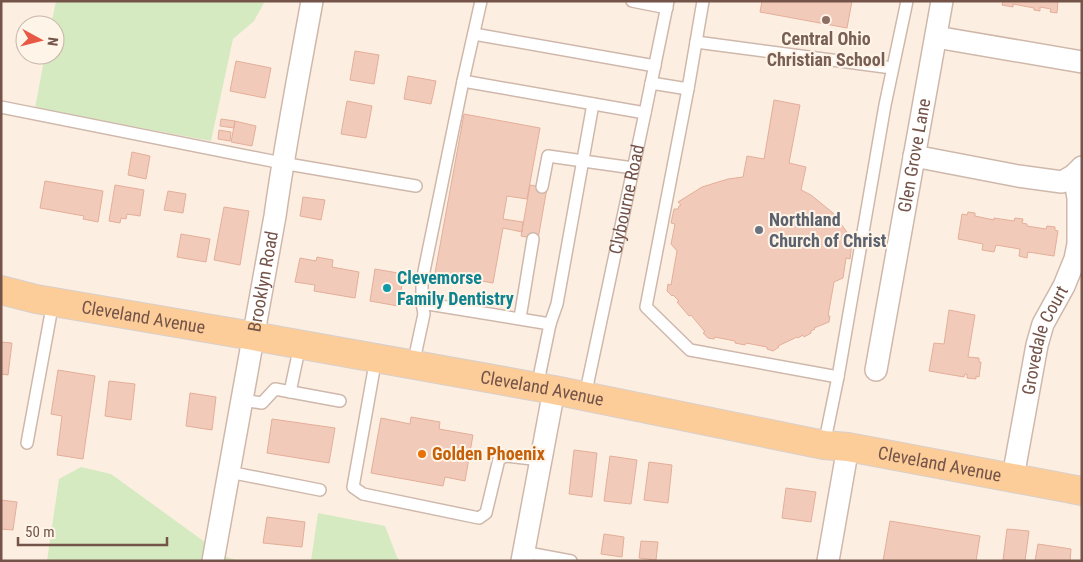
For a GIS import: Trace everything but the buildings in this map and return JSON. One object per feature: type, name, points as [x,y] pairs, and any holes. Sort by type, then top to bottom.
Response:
[{"type":"main road","name":"Cleveland Avenue","points":[[1,290],[36,299],[300,344],[546,389],[836,446],[1082,491]]},
{"type":"street","name":"Brooklyn Road","points":[[213,561],[312,1]]},
{"type":"street","name":"Glen Grove Lane","points":[[876,370],[942,1]]},
{"type":"street","points":[[936,37],[1082,62]]},
{"type":"street","name":"Grovedale Court","points":[[914,156],[1018,176],[1062,182],[1078,171]]},
{"type":"street","name":"Grovedale Court","points":[[1013,478],[1037,345],[1043,324],[1064,286],[1075,259],[1078,244],[1078,171]]},
{"type":"street","points":[[522,556],[541,460],[546,389]]},
{"type":"street","points":[[828,561],[836,446]]},
{"type":"lane","points":[[413,365],[424,314],[422,281],[481,1]]},
{"type":"lane","points":[[632,1],[667,4]]},
{"type":"lane","points":[[702,1],[688,89],[646,307],[690,350],[838,377]]},
{"type":"lane","points":[[836,446],[838,377],[885,105],[907,1]]},
{"type":"lane","name":"Clybourne Road","points":[[584,396],[667,4]]},
{"type":"lane","points":[[474,34],[655,66]]},
{"type":"lane","points":[[696,42],[892,68]]},
{"type":"lane","points":[[463,81],[645,112]]},
{"type":"lane","points":[[651,84],[688,89]]},
{"type":"lane","points":[[546,389],[550,324],[557,304],[593,104]]},
{"type":"lane","points":[[1,107],[282,163],[416,186]]},
{"type":"lane","points":[[542,187],[548,156],[633,168]]},
{"type":"lane","points":[[520,318],[533,238]]},
{"type":"lane","points":[[27,443],[53,302]]},
{"type":"lane","points":[[422,303],[550,324]]},
{"type":"lane","points":[[290,392],[300,344]]},
{"type":"lane","points":[[376,358],[353,487],[363,494],[479,518],[486,513],[499,459],[506,456],[541,460]]},
{"type":"lane","points":[[242,400],[262,403],[275,389],[340,401]]},
{"type":"lane","points":[[229,472],[320,490]]},
{"type":"lane","points":[[522,556],[571,561]]},
{"type":"green space","points":[[56,1],[265,1],[254,21],[233,39],[211,141],[35,108],[43,65],[65,65],[65,15],[53,15]]},
{"type":"green space","points":[[81,467],[111,474],[209,545],[229,558],[239,561],[47,561],[59,479]]},
{"type":"green space","points":[[318,513],[385,526],[400,561],[311,561]]},
{"type":"place","name":"Central Ohio Christian School","points":[[826,20]]},
{"type":"place","name":"Northland Church of Christ","points":[[759,230]]},
{"type":"place","name":"Clevemorse Family Dentistry","points":[[387,288]]},
{"type":"place","name":"Golden Phoenix","points":[[422,454]]}]
